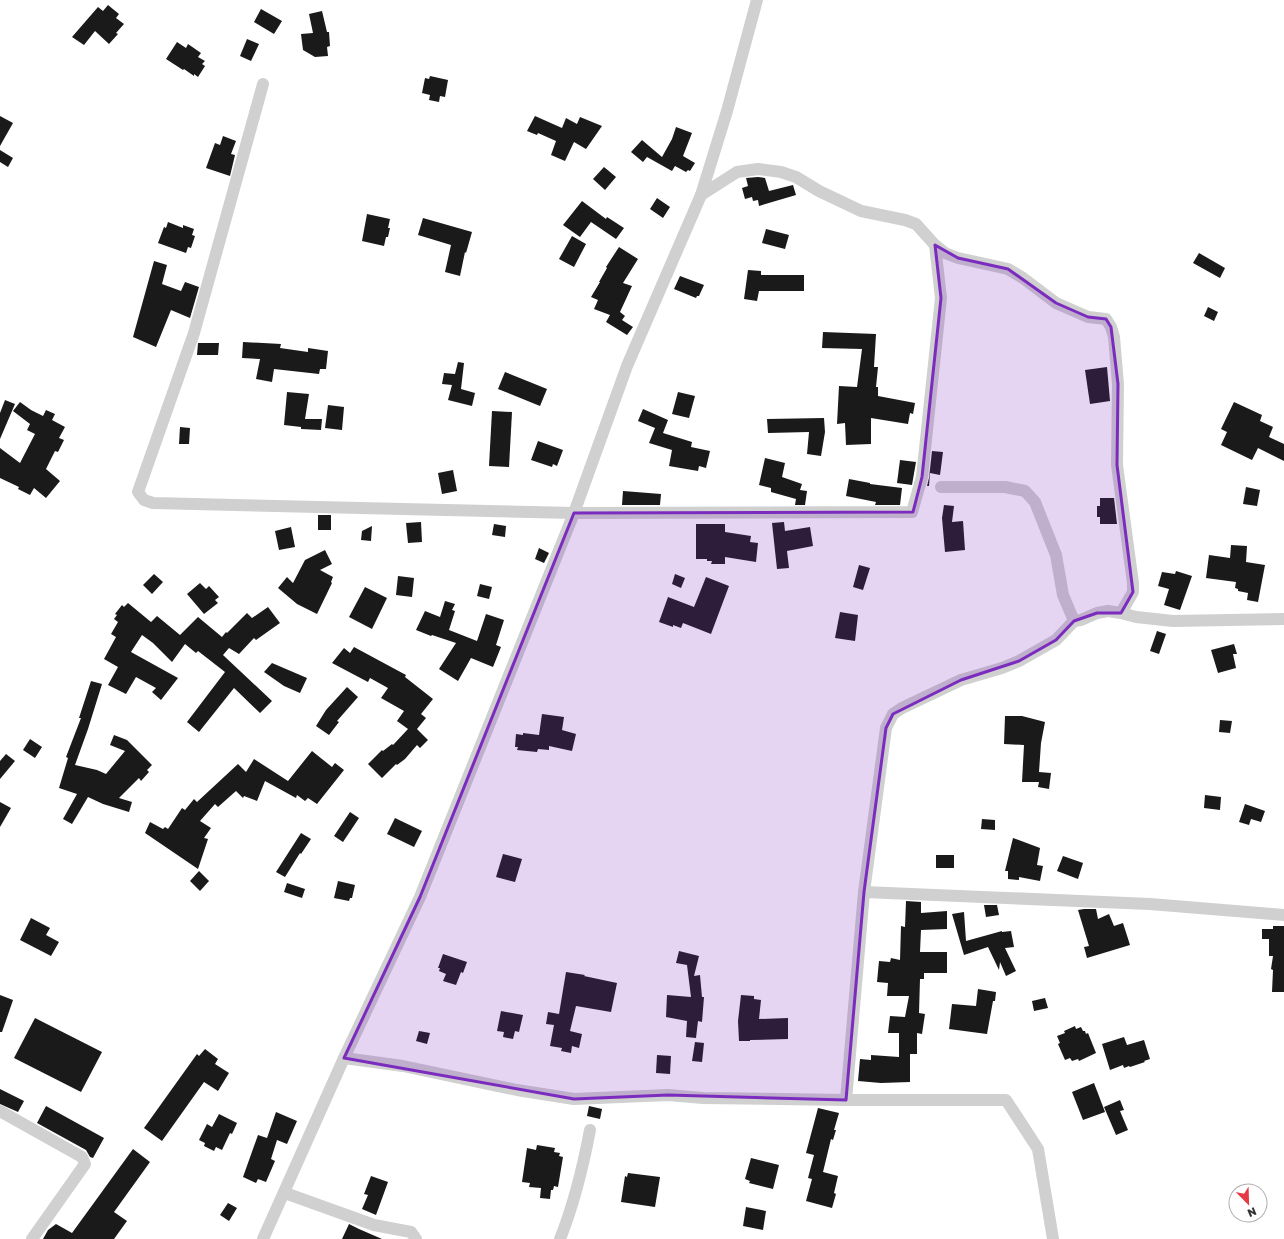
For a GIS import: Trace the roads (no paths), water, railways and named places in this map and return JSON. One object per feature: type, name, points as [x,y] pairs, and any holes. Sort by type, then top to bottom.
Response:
[{"type":"street","points":[[264,1239],[344,1058],[420,897],[574,513],[627,366],[701,194],[727,111],[757,0]]},
{"type":"street","points":[[263,84],[194,333],[138,492],[144,500],[153,503],[574,513],[912,512],[922,476],[941,298],[934,245]]},
{"type":"street","points":[[701,194],[737,172],[758,169],[781,172],[796,177],[819,191],[861,211],[905,220],[916,224],[934,245],[945,253],[958,258],[1008,269],[1023,278],[1056,303],[1088,317],[1106,319],[1111,327],[1114,337],[1118,384],[1117,465],[1133,582],[1133,592],[1121,613]]},
{"type":"street","points":[[941,487],[1005,487],[1024,491],[1035,502],[1056,555],[1064,595],[1074,621]]},
{"type":"street","points":[[846,1100],[864,892],[886,728],[893,714],[902,708],[961,680],[1002,668],[1019,661],[1056,640],[1074,621],[1081,620],[1097,613],[1108,611],[1136,617],[1173,621],[1284,619]]},
{"type":"street","points":[[864,892],[1150,904],[1284,916]]},
{"type":"street","points":[[344,1058],[403,1066],[517,1090],[574,1099],[668,1095],[703,1098],[1006,1100],[1038,1149],[1053,1239]]},
{"type":"street","points":[[0,1111],[82,1157],[85,1162],[32,1239]]},
{"type":"street","points":[[560,1239],[567,1221],[583,1166],[590,1130]]},
{"type":"street","points":[[285,1193],[374,1225],[411,1232],[416,1239]]}]
